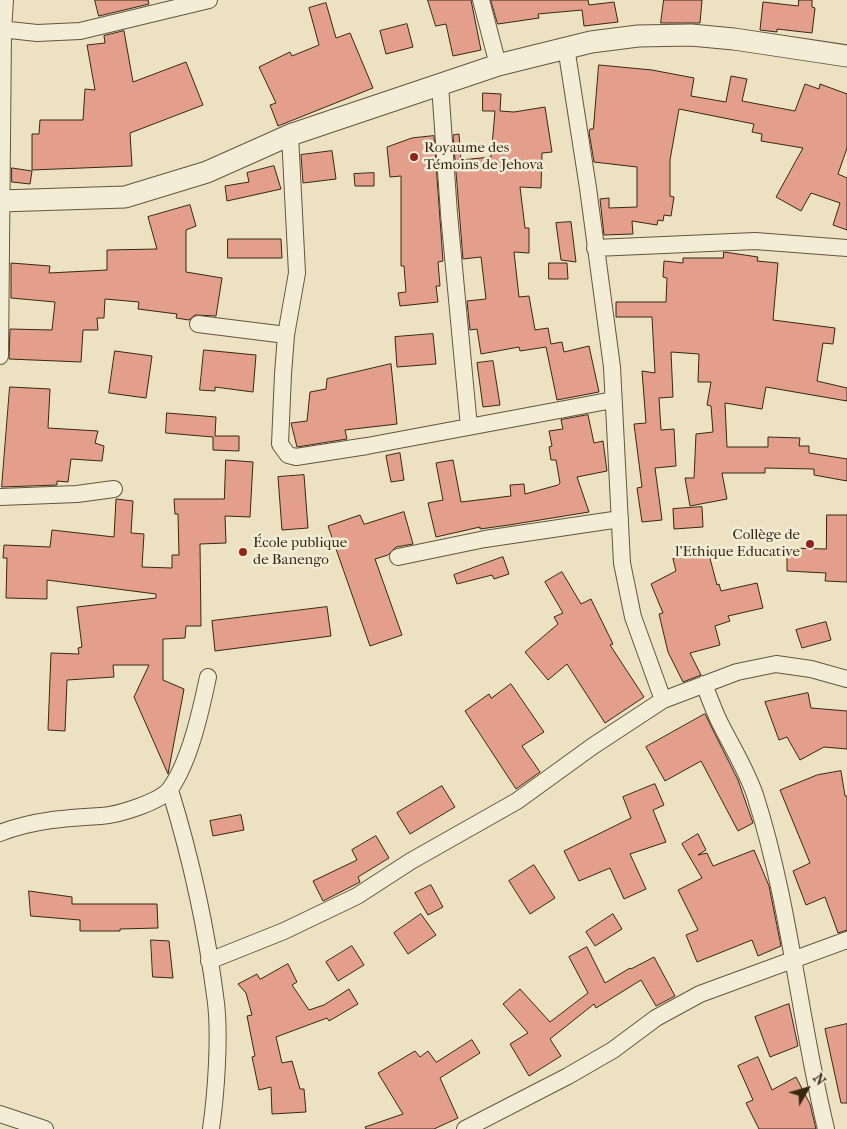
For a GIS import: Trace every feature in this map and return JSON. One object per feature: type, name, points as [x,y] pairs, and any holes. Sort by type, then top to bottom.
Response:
[{"type":"street","points":[[0,356],[2,30],[6,0]]},
{"type":"street","points":[[2,30],[37,33],[80,31],[209,0]]},
{"type":"street","points":[[481,0],[498,65]]},
{"type":"street","points":[[1,201],[125,197],[207,172],[290,136],[498,65],[566,47],[638,36],[691,35],[734,39],[847,56]]},
{"type":"street","points":[[566,47],[588,188],[611,358],[622,563],[633,617],[663,700]]},
{"type":"street","points":[[440,85],[449,214],[469,427]]},
{"type":"street","points":[[290,136],[297,273],[286,335],[280,444],[288,455],[296,457],[323,453],[613,400]]},
{"type":"street","points":[[595,248],[755,241],[847,248]]},
{"type":"street","points":[[198,324],[286,335]]},
{"type":"street","points":[[0,496],[77,494],[114,489]]},
{"type":"street","points":[[398,557],[485,539],[620,519]]},
{"type":"street","points":[[208,960],[284,930],[357,896],[411,861],[517,801],[593,746],[663,700],[737,672],[776,664],[811,669],[847,678]]},
{"type":"street","points":[[0,833],[17,826],[60,818],[104,816],[124,811],[147,803],[170,790],[187,755],[208,677]]},
{"type":"street","points":[[704,684],[719,722],[745,768],[755,795],[795,958],[802,1016],[826,1129]]},
{"type":"street","points":[[170,790],[188,850],[216,1004],[216,1062],[212,1129]]},
{"type":"street","points":[[465,1129],[575,1072],[613,1050],[656,1018],[700,994],[847,940]]},
{"type":"street","points":[[0,1114],[45,1129]]},
{"type":"building","points":[[95,0],[148,0],[149,4],[99,16]]},
{"type":"building","points":[[428,0],[471,0],[481,50],[453,56],[446,24],[436,26]]},
{"type":"building","points":[[491,0],[588,0],[589,5],[614,2],[618,22],[584,26],[582,10],[538,14],[539,18],[498,24]]},
{"type":"building","points":[[664,0],[702,0],[700,23],[661,23]]},
{"type":"building","points":[[799,0],[812,0],[812,7],[815,8],[812,33],[777,29],[777,32],[760,30],[763,2],[798,6]]},
{"type":"building","points":[[326,3],[336,38],[350,33],[373,88],[278,126],[270,105],[276,103],[259,67],[290,52],[292,56],[319,45],[309,8]]},
{"type":"building","points":[[407,24],[413,47],[386,54],[380,31]]},
{"type":"building","points":[[124,31],[133,82],[186,62],[203,105],[130,133],[132,166],[32,170],[32,134],[39,134],[40,120],[83,120],[85,89],[95,90],[87,45],[105,43],[104,36]]},
{"type":"building","points":[[599,65],[652,70],[694,78],[691,96],[726,102],[731,76],[747,79],[742,101],[795,111],[805,84],[819,89],[820,84],[847,94],[847,148],[838,174],[847,178],[847,230],[833,225],[840,203],[811,193],[801,211],[776,197],[803,148],[761,141],[762,134],[752,132],[754,124],[679,109],[670,160],[670,196],[674,197],[671,216],[664,215],[663,221],[658,220],[657,225],[632,221],[633,234],[604,235],[600,199],[609,198],[609,208],[637,207],[637,167],[594,162],[589,132],[590,129],[593,129]]},
{"type":"building","points":[[483,93],[501,94],[500,111],[514,112],[545,107],[552,152],[542,153],[541,188],[520,187],[525,228],[529,228],[529,253],[514,252],[519,297],[529,296],[535,330],[548,328],[551,344],[562,342],[564,352],[589,346],[599,392],[557,400],[546,347],[520,351],[519,347],[481,354],[477,329],[470,330],[467,301],[486,299],[481,257],[463,259],[453,135],[459,134],[461,160],[491,157],[495,111],[483,111]]},
{"type":"building","points":[[434,136],[443,261],[438,262],[440,286],[436,286],[438,302],[400,306],[398,293],[406,292],[404,266],[401,266],[401,176],[390,177],[387,147],[412,138]]},
{"type":"building","points":[[332,151],[336,179],[303,183],[301,155]]},
{"type":"building","points":[[274,166],[281,189],[227,201],[225,186],[249,182],[247,173]]},
{"type":"building","points":[[12,168],[32,171],[30,184],[12,182]]},
{"type":"building","points":[[374,173],[374,186],[355,186],[354,174]]},
{"type":"building","points":[[190,205],[196,226],[186,230],[186,272],[222,278],[216,316],[195,315],[189,320],[176,318],[177,314],[138,309],[139,302],[105,299],[104,318],[97,318],[98,330],[83,330],[81,362],[9,359],[10,329],[52,330],[55,302],[11,298],[11,263],[50,266],[49,273],[107,270],[107,250],[157,249],[148,217]]},
{"type":"building","points":[[571,222],[576,262],[561,260],[556,223]]},
{"type":"building","points":[[228,239],[281,239],[282,258],[228,258]]},
{"type":"building","points":[[724,252],[758,257],[757,261],[778,263],[773,320],[835,328],[833,344],[823,343],[817,381],[847,388],[847,401],[766,387],[762,409],[725,403],[727,447],[768,447],[768,437],[800,438],[799,446],[809,446],[809,453],[847,459],[847,481],[814,475],[814,469],[765,468],[765,473],[722,473],[727,499],[690,506],[685,478],[694,478],[696,434],[713,432],[711,406],[707,405],[711,382],[698,382],[699,354],[671,352],[673,397],[659,398],[661,430],[674,429],[676,466],[655,468],[662,520],[642,522],[637,488],[642,487],[634,424],[646,423],[642,371],[655,373],[652,317],[616,317],[616,302],[666,302],[667,278],[663,277],[664,261],[683,263],[683,258],[723,258]]},
{"type":"building","points":[[549,263],[567,263],[568,279],[549,279]]},
{"type":"building","points":[[433,334],[436,364],[397,367],[395,337]]},
{"type":"building","points":[[204,350],[256,355],[253,392],[215,387],[215,391],[200,390]]},
{"type":"building","points":[[115,351],[152,356],[146,398],[109,393]]},
{"type":"building","points":[[493,361],[500,405],[483,407],[477,363]]},
{"type":"building","points":[[391,364],[397,424],[345,430],[347,439],[297,447],[291,423],[307,421],[310,392],[326,389],[327,379]]},
{"type":"building","points":[[10,387],[50,389],[48,428],[98,431],[95,443],[104,446],[102,461],[71,459],[68,482],[57,481],[57,485],[2,487]]},
{"type":"building","points":[[167,413],[216,417],[215,436],[239,436],[239,451],[213,450],[213,437],[166,433]]},
{"type":"building","points":[[588,415],[594,443],[603,441],[607,471],[577,477],[589,512],[480,529],[480,527],[436,537],[428,503],[443,500],[436,463],[453,460],[461,502],[511,496],[510,485],[524,484],[525,494],[558,485],[560,483],[556,460],[551,460],[549,447],[552,446],[549,431],[563,429],[561,420]]},
{"type":"building","points":[[400,453],[404,480],[391,482],[386,456]]},
{"type":"building","points":[[226,460],[253,462],[250,517],[225,516],[226,543],[200,544],[201,626],[186,626],[185,638],[163,639],[163,680],[184,689],[168,774],[134,697],[149,665],[113,665],[114,677],[67,680],[65,731],[48,730],[51,653],[79,654],[78,648],[82,647],[77,607],[156,598],[156,594],[47,580],[47,599],[6,598],[7,558],[3,558],[4,545],[50,547],[52,530],[114,537],[116,499],[133,501],[131,533],[144,534],[142,567],[172,568],[172,555],[179,555],[178,514],[175,514],[174,499],[224,499]]},
{"type":"building","points":[[304,475],[308,528],[282,530],[278,477]]},
{"type":"building","points":[[702,507],[703,527],[674,529],[673,509]]},
{"type":"building","points":[[404,512],[413,544],[396,547],[388,555],[375,559],[402,635],[370,646],[328,526],[360,515],[364,524]]},
{"type":"building","points":[[827,515],[847,515],[847,582],[825,581],[826,573],[787,571],[787,548],[826,549]]},
{"type":"building","points":[[708,551],[717,585],[719,584],[721,591],[757,583],[763,608],[728,616],[730,621],[715,626],[720,645],[690,653],[701,675],[683,682],[668,652],[659,614],[663,613],[651,584],[676,571],[673,559]]},
{"type":"building","points":[[503,557],[509,574],[494,579],[492,575],[457,584],[454,575]]},
{"type":"building","points":[[562,572],[581,604],[591,599],[613,644],[610,645],[644,697],[605,723],[567,664],[548,680],[525,652],[558,624],[554,617],[563,613],[545,582]]},
{"type":"building","points":[[327,607],[331,636],[215,651],[212,621]]},
{"type":"building","points":[[826,622],[831,640],[802,648],[796,630]]},
{"type":"building","points":[[511,684],[544,732],[522,746],[540,772],[516,789],[465,711],[489,694],[491,698]]},
{"type":"building","points":[[808,693],[811,708],[847,711],[847,749],[824,747],[800,760],[787,737],[779,740],[765,702]]},
{"type":"building","points":[[705,714],[738,780],[753,823],[738,831],[701,761],[665,781],[646,747]]},
{"type":"building","points":[[841,771],[845,796],[847,796],[847,930],[838,933],[825,897],[806,905],[793,871],[810,863],[780,790],[817,775]]},
{"type":"building","points":[[655,784],[664,805],[653,810],[666,842],[630,854],[646,889],[624,899],[610,868],[579,881],[564,851],[631,818],[623,797]]},
{"type":"building","points":[[442,786],[455,807],[410,834],[397,813]]},
{"type":"building","points":[[241,815],[244,830],[213,836],[210,821]]},
{"type":"building","points":[[698,834],[706,850],[698,855],[707,853],[713,866],[754,850],[769,886],[781,946],[758,956],[752,940],[697,962],[686,935],[698,930],[678,890],[702,878],[682,844]]},
{"type":"building","points":[[376,836],[389,858],[358,877],[360,882],[323,901],[313,881],[357,860],[352,850]]},
{"type":"building","points":[[534,865],[555,898],[530,914],[509,881]]},
{"type":"building","points":[[431,885],[443,907],[428,915],[415,893]]},
{"type":"building","points":[[29,891],[72,897],[72,904],[157,904],[158,928],[120,929],[120,931],[80,931],[80,920],[31,916]]},
{"type":"building","points":[[421,914],[436,935],[408,954],[394,933]]},
{"type":"building","points":[[613,914],[622,929],[595,946],[586,932]]},
{"type":"building","points":[[151,940],[169,941],[173,978],[153,977]]},
{"type":"building","points":[[352,946],[364,965],[338,981],[326,962]]},
{"type":"building","points":[[587,947],[605,983],[630,968],[654,957],[675,996],[656,1006],[641,980],[596,1008],[594,1004],[550,1039],[561,1056],[529,1076],[510,1044],[528,1033],[503,1004],[520,989],[550,1022],[588,993],[569,957]]},
{"type":"building","points":[[288,964],[297,982],[292,985],[309,1010],[324,1005],[349,989],[358,1004],[329,1021],[327,1018],[276,1037],[282,1063],[292,1061],[300,1089],[304,1089],[306,1112],[272,1114],[271,1087],[259,1090],[252,1057],[255,1056],[247,1016],[252,1015],[246,993],[238,984],[257,974],[260,979]]},
{"type":"building","points":[[789,1004],[798,1046],[770,1057],[755,1017]]},
{"type":"building","points":[[847,1024],[847,1103],[841,1103],[825,1029]]},
{"type":"building","points":[[472,1040],[480,1053],[440,1078],[458,1118],[434,1129],[366,1129],[365,1127],[403,1114],[378,1073],[415,1051],[420,1057],[428,1051],[436,1062]]},
{"type":"building","points":[[758,1057],[772,1090],[796,1077],[810,1104],[816,1129],[759,1129],[746,1103],[753,1100],[738,1066]]},
{"type":"place","name":"Royaume des Témoins de Jehova","points":[[414,157]]},
{"type":"place","name":"Collège de l'Ethique Educative","points":[[810,544]]},
{"type":"place","name":"École publique de Banengo","points":[[243,552]]}]
